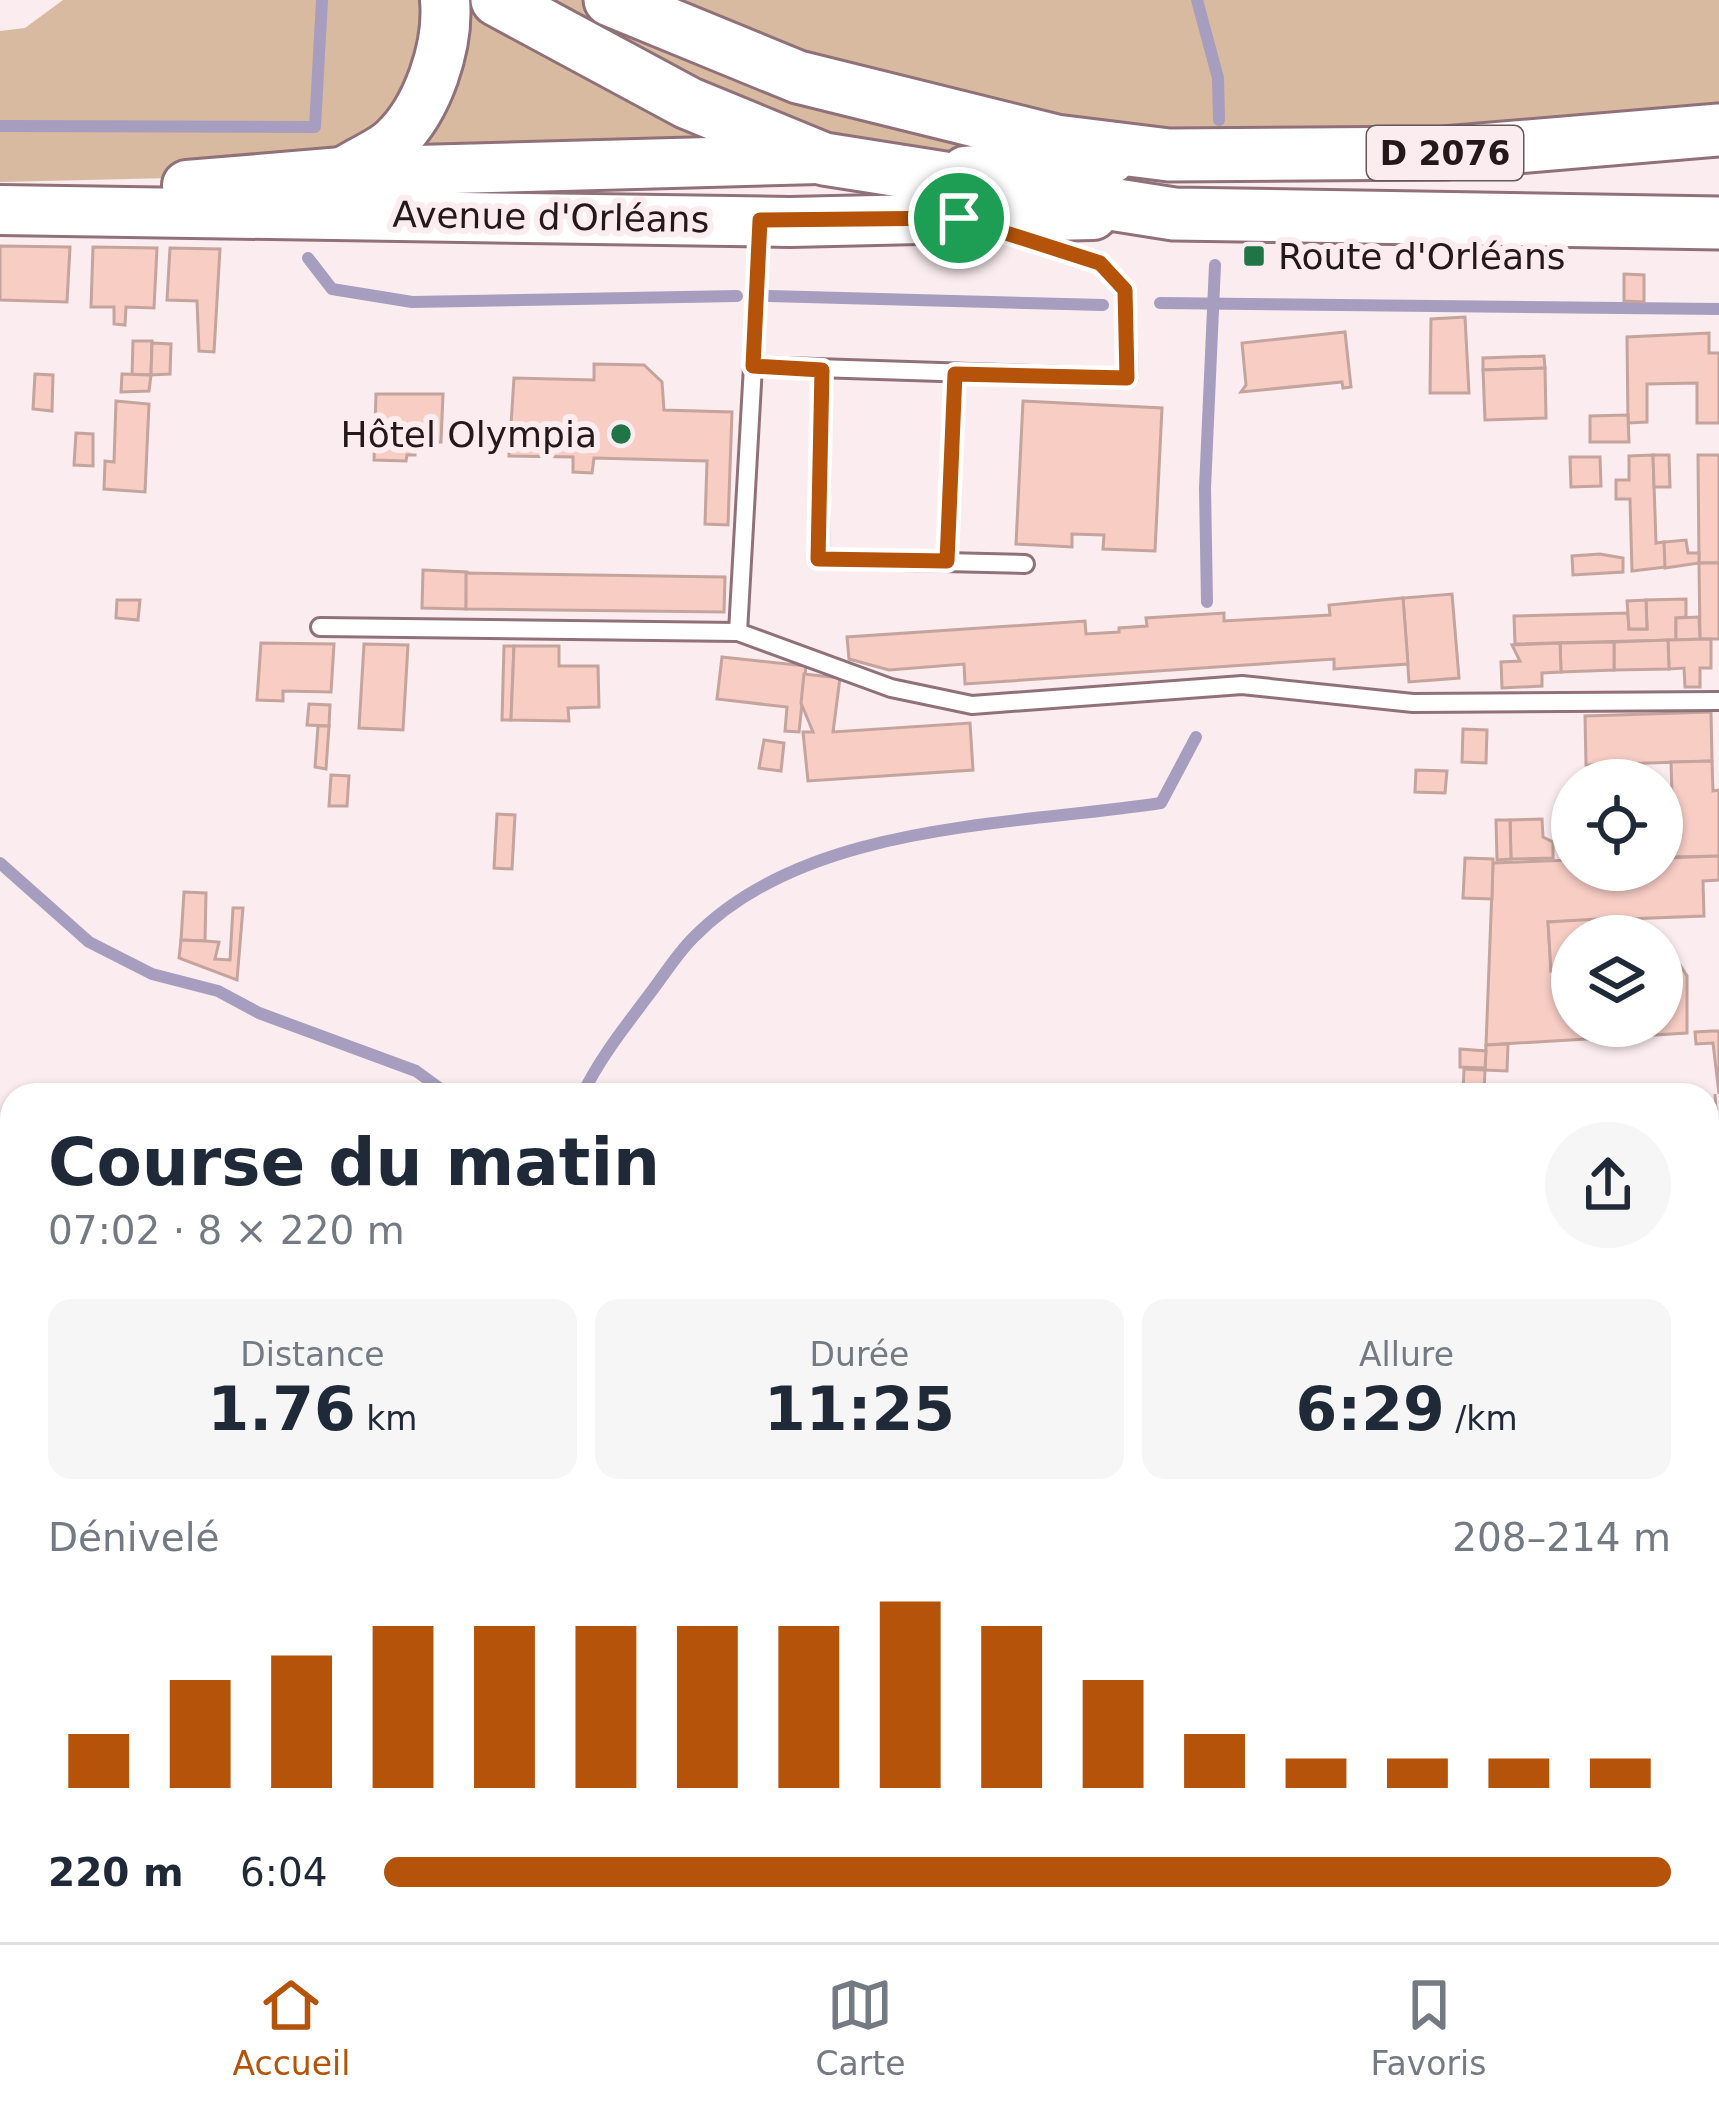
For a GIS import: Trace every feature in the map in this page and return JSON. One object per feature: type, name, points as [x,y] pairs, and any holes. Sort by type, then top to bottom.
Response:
[{"type":"main road","points":[[342,172],[393,141],[418,110],[437,63],[445,0]]},
{"type":"main road","name":"D 2076","points":[[497,0],[688,103],[824,159],[948,196],[1174,214],[1709,219]]},
{"type":"main road","name":"D 2076","points":[[610,0],[798,77],[1055,140],[1169,154],[1444,153],[1719,130]]},
{"type":"main road","name":"D 2076","points":[[948,196],[1169,154]]},
{"type":"main road","name":"Avenue d'Orléans","points":[[0,205],[342,172],[824,159]]},
{"type":"main road","name":"Avenue d'Orléans","points":[[0,205],[760,220],[948,196]]},
{"type":"lane","points":[[753,366],[1127,378],[1125,290],[1100,263],[948,196]]},
{"type":"lane","points":[[738,632],[760,220]]},
{"type":"lane","points":[[822,370],[818,559],[1025,564]]},
{"type":"lane","points":[[947,561],[955,374]]},
{"type":"lane","points":[[320,627],[738,632],[891,688],[972,705],[1242,686],[1475,705],[1719,701]]},
{"type":"shaded area","points":[[63,0],[1719,0],[1719,131],[1169,155],[0,182],[0,31],[25,28]]},
{"type":"building","points":[[0,246],[70,247],[67,302],[0,300]]},
{"type":"building","points":[[93,247],[157,248],[154,308],[126,307],[125,325],[114,324],[114,307],[91,307]]},
{"type":"building","points":[[170,248],[220,249],[214,352],[199,351],[197,301],[167,300]]},
{"type":"building","points":[[1624,274],[1644,275],[1644,302],[1624,301]]},
{"type":"building","points":[[1465,317],[1469,393],[1430,393],[1431,319]]},
{"type":"building","points":[[1345,332],[1351,387],[1343,388],[1342,382],[1241,392],[1246,385],[1242,343]]},
{"type":"building","points":[[1709,333],[1709,353],[1719,353],[1719,423],[1697,423],[1697,383],[1647,384],[1647,422],[1628,423],[1627,337]]},
{"type":"building","points":[[133,341],[152,341],[151,375],[132,375]]},
{"type":"building","points":[[152,343],[171,344],[170,374],[151,375]]},
{"type":"building","points":[[1544,356],[1545,368],[1483,370],[1483,358]]},
{"type":"building","name":"Hôtel Olympia","points":[[594,364],[644,365],[662,382],[664,410],[732,412],[728,525],[705,524],[707,461],[594,458],[592,473],[573,472],[573,457],[509,456],[514,378],[594,380]]},
{"type":"building","points":[[1545,368],[1546,418],[1485,420],[1483,370]]},
{"type":"building","points":[[35,374],[53,375],[52,411],[33,409]]},
{"type":"building","points":[[122,374],[151,375],[149,391],[121,392]]},
{"type":"building","points":[[376,394],[443,394],[441,442],[416,443],[415,455],[407,455],[406,461],[374,460]]},
{"type":"building","points":[[116,401],[149,404],[145,492],[104,489],[105,461],[114,462]]},
{"type":"building","points":[[1023,401],[1162,408],[1155,551],[1103,549],[1104,535],[1072,534],[1072,547],[1016,544]]},
{"type":"building","points":[[1628,415],[1629,442],[1590,442],[1590,416]]},
{"type":"building","points":[[76,433],[93,434],[93,466],[74,465]]},
{"type":"building","points":[[1653,455],[1656,543],[1664,542],[1666,567],[1632,571],[1630,499],[1616,499],[1616,480],[1629,480],[1629,456]]},
{"type":"building","points":[[1653,455],[1669,455],[1670,487],[1654,487]]},
{"type":"building","points":[[1698,455],[1719,455],[1719,563],[1699,563]]},
{"type":"building","points":[[1570,457],[1600,457],[1601,486],[1571,487]]},
{"type":"building","points":[[1686,540],[1688,553],[1699,553],[1699,563],[1665,568],[1664,542]]},
{"type":"building","points":[[1572,556],[1623,558],[1623,572],[1573,575]]},
{"type":"building","points":[[1699,563],[1719,563],[1719,639],[1700,639]]},
{"type":"building","points":[[423,570],[467,572],[466,609],[422,608]]},
{"type":"building","points":[[466,573],[725,577],[724,612],[466,609]]},
{"type":"building","points":[[1452,594],[1459,678],[1409,682],[1403,598]]},
{"type":"building","points":[[1403,598],[1408,664],[1334,669],[1334,659],[965,684],[964,664],[889,670],[849,659],[847,637],[1085,621],[1086,634],[1119,632],[1119,628],[1147,626],[1146,618],[1224,613],[1224,621],[1330,615],[1329,605]]},
{"type":"building","points":[[1686,599],[1686,617],[1676,618],[1676,640],[1515,644],[1514,616],[1628,613],[1629,629],[1647,629],[1646,600]]},
{"type":"building","points":[[117,600],[140,600],[138,620],[116,618]]},
{"type":"building","points":[[1646,600],[1647,629],[1629,629],[1627,601]]},
{"type":"building","points":[[1699,617],[1700,639],[1676,640],[1676,618]]},
{"type":"building","points":[[1711,639],[1711,668],[1700,668],[1700,687],[1685,687],[1684,668],[1669,669],[1668,640]]},
{"type":"building","points":[[1668,640],[1669,669],[1614,670],[1614,642]]},
{"type":"building","points":[[1614,642],[1614,670],[1561,672],[1560,643]]},
{"type":"building","points":[[261,643],[334,644],[331,692],[283,691],[283,701],[257,700]]},
{"type":"building","points":[[1560,643],[1561,672],[1542,673],[1542,686],[1502,688],[1501,662],[1520,661],[1512,645]]},
{"type":"building","points":[[364,644],[408,645],[403,730],[359,728]]},
{"type":"building","points":[[504,646],[514,646],[511,720],[502,720]]},
{"type":"building","points":[[514,646],[559,646],[559,666],[598,666],[599,707],[568,708],[569,721],[511,720]]},
{"type":"building","points":[[722,657],[806,666],[799,732],[785,731],[787,707],[717,699]]},
{"type":"building","points":[[804,674],[840,678],[833,732],[970,723],[973,770],[808,781],[803,732],[813,732],[801,703]]},
{"type":"building","points":[[309,704],[330,705],[329,726],[307,725]]},
{"type":"building","points":[[1711,712],[1712,761],[1586,759],[1585,716]]},
{"type":"building","points":[[318,726],[329,726],[326,769],[315,767]]},
{"type":"building","points":[[1463,729],[1487,730],[1486,763],[1462,762]]},
{"type":"building","points":[[764,740],[784,743],[781,771],[759,768]]},
{"type":"building","points":[[1712,761],[1713,791],[1719,790],[1719,856],[1683,857],[1683,762]]},
{"type":"building","points":[[1416,770],[1447,771],[1445,793],[1415,792]]},
{"type":"building","points":[[331,775],[349,776],[347,806],[329,806]]},
{"type":"building","points":[[497,814],[515,815],[512,869],[494,868]]},
{"type":"building","points":[[1542,819],[1543,837],[1551,841],[1551,858],[1511,859],[1510,820]]},
{"type":"building","points":[[1496,820],[1510,820],[1511,859],[1497,860]]},
{"type":"building","points":[[1719,856],[1719,880],[1703,881],[1704,916],[1551,915],[1551,1041],[1486,1045],[1493,863],[1551,861],[1551,891],[1683,891],[1683,857]]},
{"type":"building","points":[[1465,858],[1493,859],[1492,899],[1463,898]]},
{"type":"building","points":[[184,892],[206,893],[205,941],[181,940]]},
{"type":"building","points":[[233,908],[243,908],[237,980],[179,958],[181,940],[219,942],[215,959],[230,960]]},
{"type":"building","points":[[1683,970],[1687,976],[1687,1033],[1683,1033]]},
{"type":"building","points":[[1719,1031],[1719,1083],[1713,1043],[1696,1044],[1695,1032]]},
{"type":"building","points":[[1508,1044],[1507,1071],[1485,1070],[1486,1045]]},
{"type":"building","points":[[1460,1049],[1486,1051],[1485,1068],[1460,1067]]},
{"type":"building","points":[[1464,1069],[1485,1070],[1484,1083],[1463,1083]]},
{"type":"waterway","points":[[0,126],[315,127],[322,0]]},
{"type":"waterway","points":[[1197,0],[1218,78],[1219,120]]},
{"type":"waterway","points":[[308,258],[332,289],[412,302],[737,296]]},
{"type":"waterway","points":[[1207,602],[1205,488],[1215,265]]},
{"type":"waterway","points":[[769,296],[1103,305]]},
{"type":"waterway","points":[[1160,303],[1719,309]]},
{"type":"waterway","points":[[589,1083],[681,952],[739,900],[793,871],[851,850],[976,825],[1161,803],[1196,737]]},
{"type":"waterway","points":[[0,863],[89,942],[152,974],[218,991],[259,1013],[416,1071],[432,1083]]},
{"type":"place","name":"Route d'Orléans","points":[[1254,256]]},
{"type":"place","name":"Hôtel Olympia","points":[[621,434]]},
{"type":"route","points":[[959,218],[1100,263],[1125,290],[1127,378],[955,374],[947,561],[818,559],[822,370],[753,366],[760,220],[959,218]]}]
